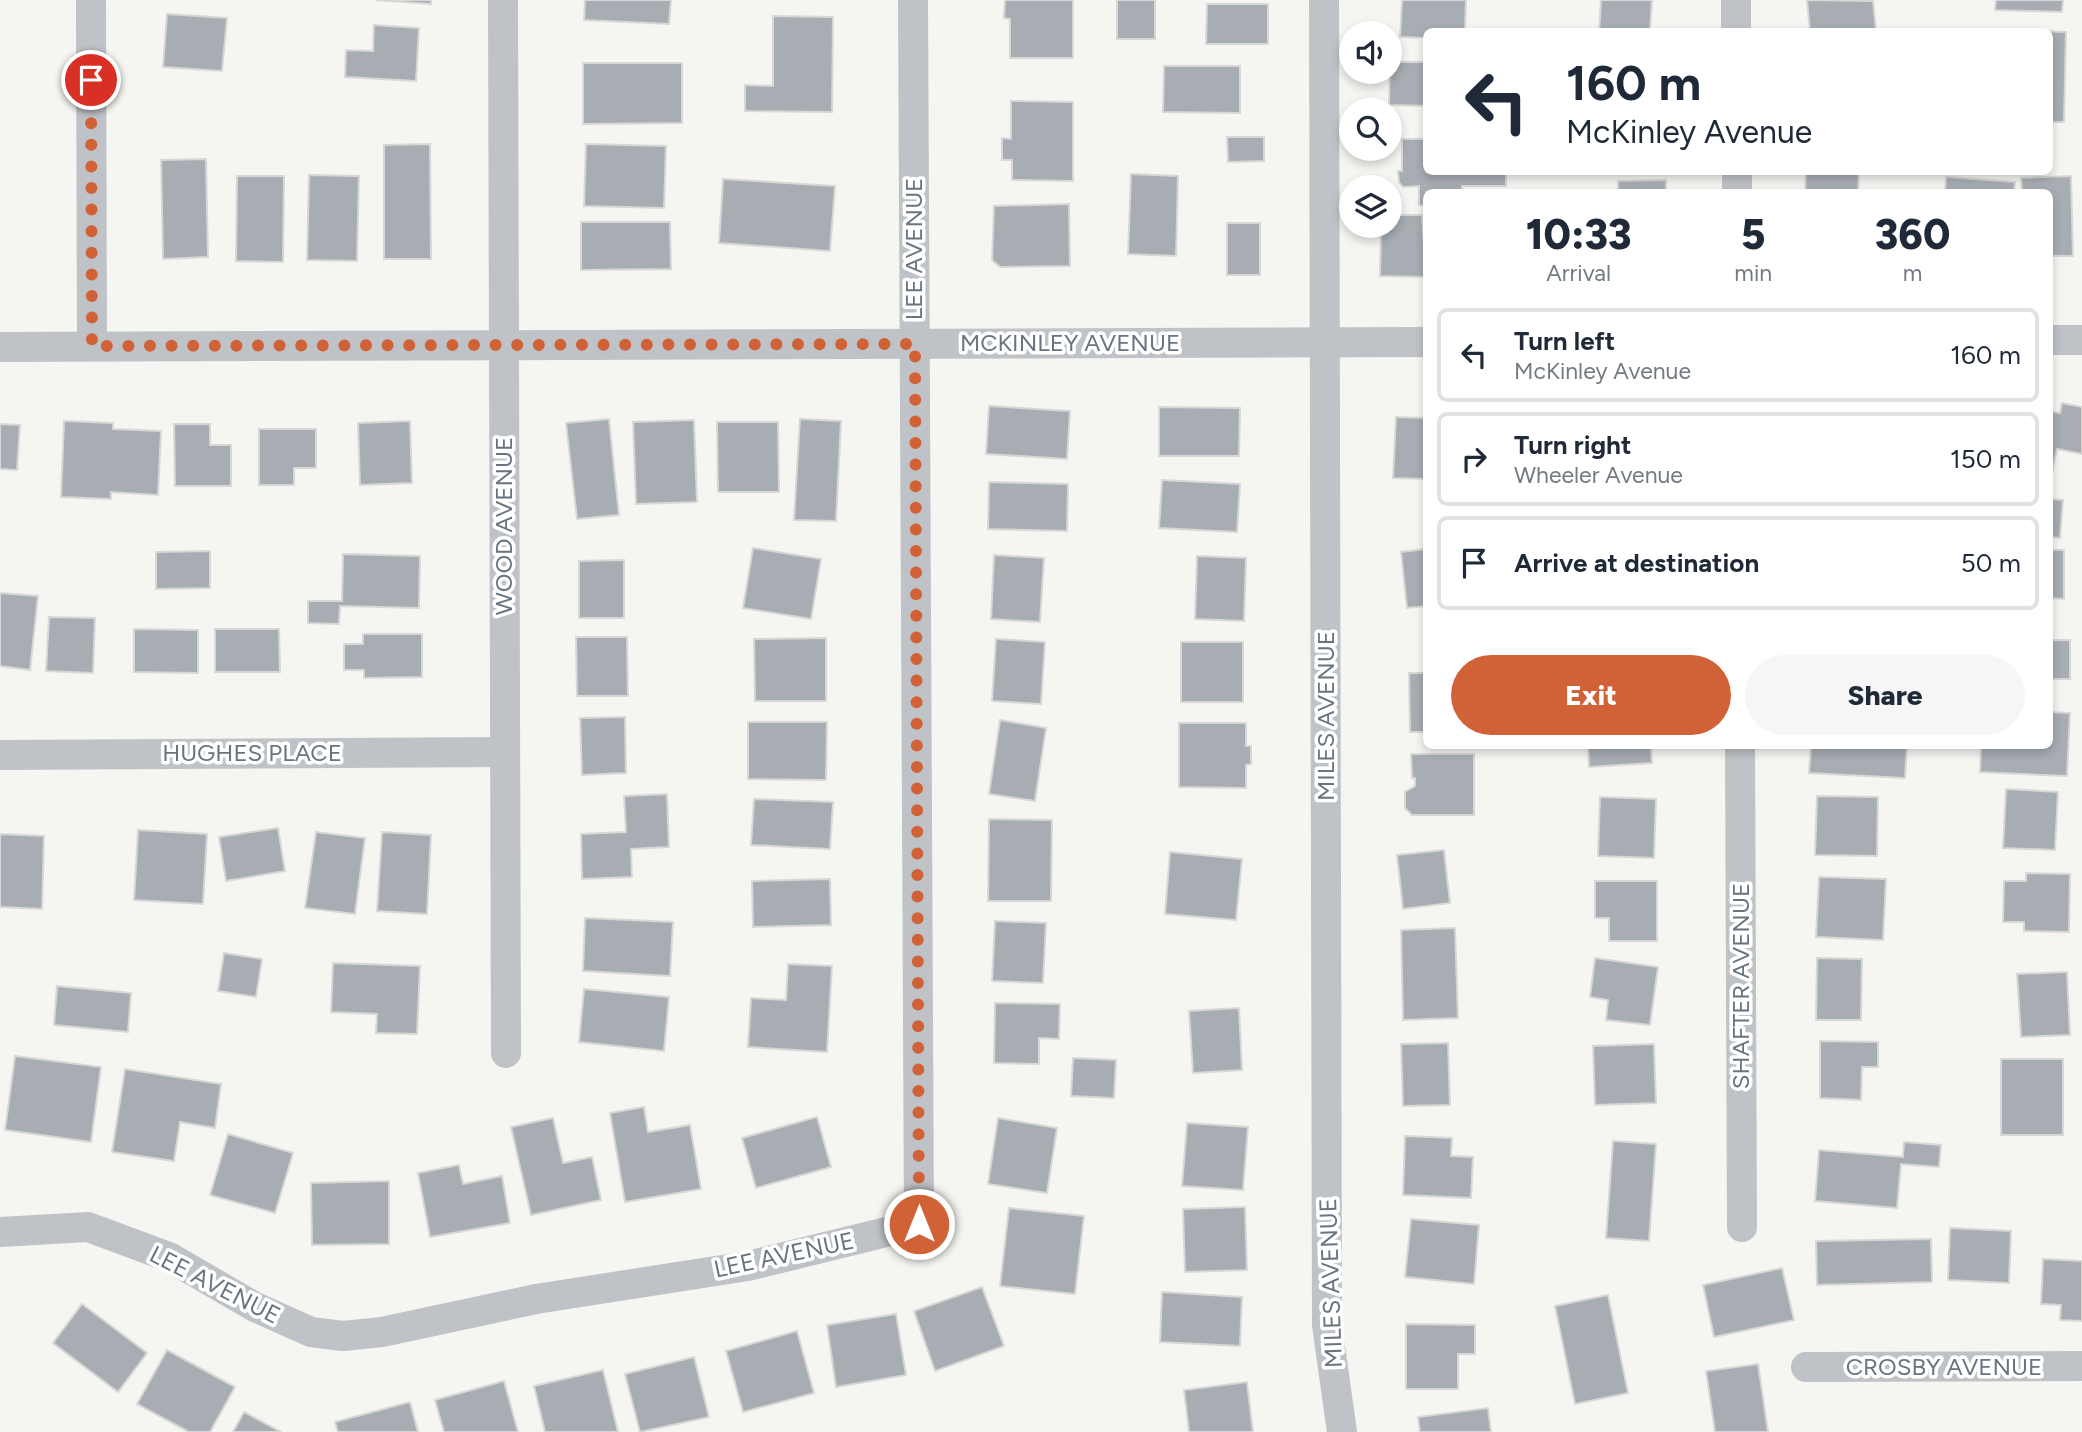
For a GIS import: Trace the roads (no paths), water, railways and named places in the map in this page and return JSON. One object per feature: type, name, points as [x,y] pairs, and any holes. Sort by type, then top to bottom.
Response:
[{"type":"street","points":[[91,0],[92,346]]},
{"type":"street","name":"WOOD AVENUE","points":[[503,0],[506,1053]]},
{"type":"street","name":"LEE AVENUE","points":[[0,1232],[88,1227],[169,1257],[255,1307],[311,1332],[343,1336],[382,1332],[536,1299],[748,1266],[919,1224],[913,0]]},
{"type":"street","name":"MILES AVENUE","points":[[1324,0],[1327,1325],[1342,1432]]},
{"type":"street","points":[[1736,0],[1737,28]]},
{"type":"street","points":[[2053,340],[2082,340]]},
{"type":"street","name":"MCKINLEY AVENUE","points":[[0,347],[1423,342]]},
{"type":"street","name":"SHAFTER AVENUE","points":[[1740,749],[1742,1227]]},
{"type":"street","name":"HUGHES PLACE","points":[[0,755],[504,752]]},
{"type":"street","name":"CROSBY AVENUE","points":[[1807,1367],[2082,1366]]}]
